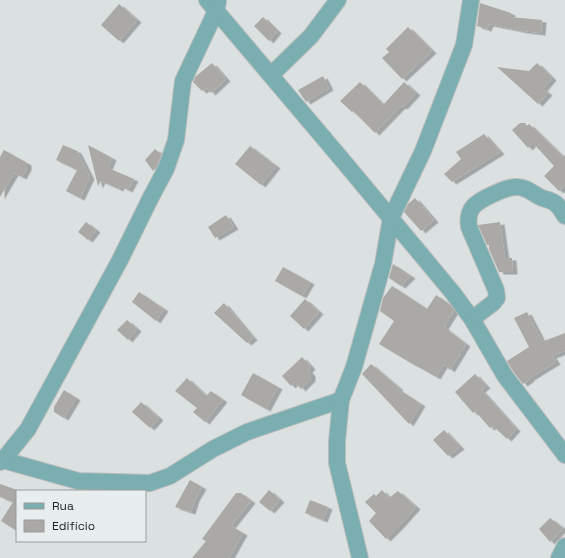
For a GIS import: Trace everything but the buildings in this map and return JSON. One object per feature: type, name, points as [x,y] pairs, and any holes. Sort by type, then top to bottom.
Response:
[{"type":"street","points":[[271,75],[311,36],[338,0]]},
{"type":"street","points":[[360,558],[337,463],[337,441],[341,400],[354,367],[381,271],[391,218],[423,151],[464,45],[471,0]]},
{"type":"street","points":[[341,400],[247,432],[213,449],[170,476],[150,483],[78,480],[2,461],[28,430],[120,260],[166,169],[176,140],[183,81],[214,4],[271,75],[453,293],[472,320],[504,376],[565,455]]},
{"type":"street","points":[[472,320],[494,303],[496,298],[496,290],[469,227],[468,218],[473,207],[480,201],[515,186],[522,187],[555,203],[565,216]]},
{"type":"street","points":[[558,558],[565,546]]}]
